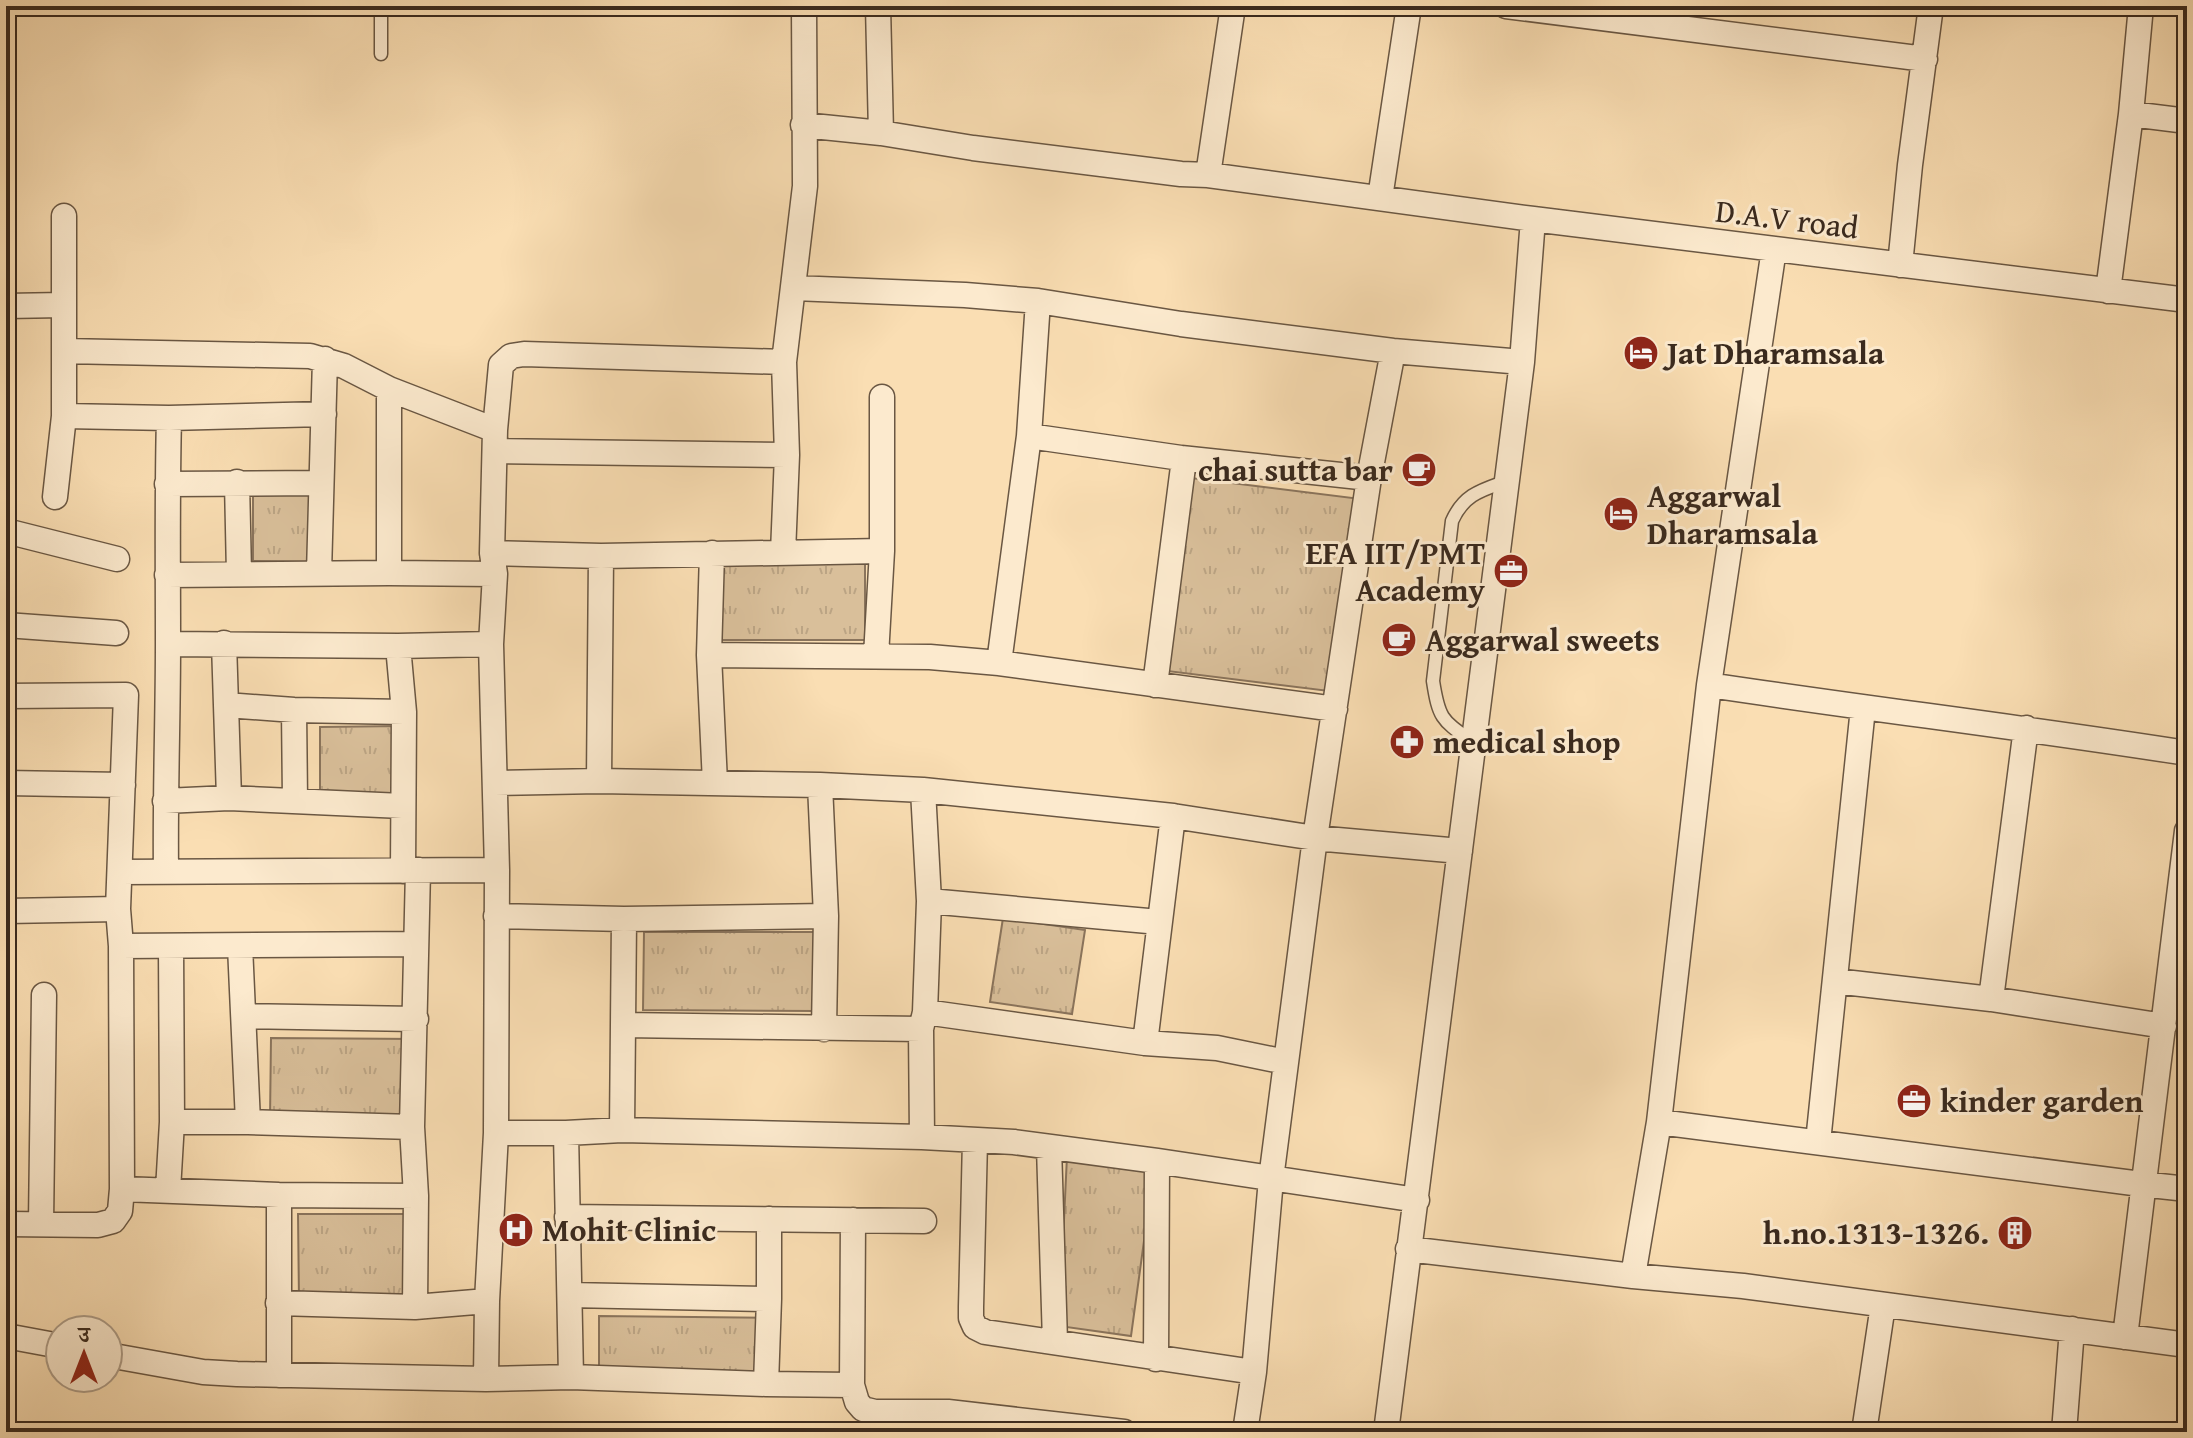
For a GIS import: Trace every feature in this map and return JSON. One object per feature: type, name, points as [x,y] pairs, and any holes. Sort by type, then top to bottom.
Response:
[{"type":"street","points":[[783,553],[787,455],[784,362],[805,186],[804,6]]},
{"type":"street","points":[[878,6],[881,133]]},
{"type":"street","points":[[1208,175],[1233,6]]},
{"type":"street","points":[[1380,198],[1409,6]]},
{"type":"street","points":[[1506,6],[1925,59]]},
{"type":"street","points":[[1900,265],[1931,6]]},
{"type":"street","points":[[2108,291],[2131,114],[2141,6]]},
{"type":"street","points":[[2131,114],[2187,121]]},
{"type":"street","name":"D.A.V road","points":[[803,125],[2187,300]]},
{"type":"street","points":[[55,497],[64,416],[64,216]]},
{"type":"street","points":[[1386,1432],[1522,362],[1533,219]]},
{"type":"street","points":[[1633,1276],[1659,1122],[1709,685],[1774,249]]},
{"type":"street","points":[[794,288],[1038,301],[1181,324],[1393,351],[1522,362]]},
{"type":"street","points":[[999,663],[1029,436],[1038,301]]},
{"type":"street","points":[[6,306],[63,305]]},
{"type":"street","points":[[64,351],[310,356],[344,366],[496,441],[787,455]]},
{"type":"street","points":[[1245,1432],[1254,1372],[1271,1179],[1315,838],[1369,478],[1393,351]]},
{"type":"street","points":[[486,1379],[496,1133],[497,870],[491,644],[501,365],[511,356],[524,354],[784,362]]},
{"type":"street","points":[[319,573],[325,359]]},
{"type":"street","points":[[389,389],[389,573]]},
{"type":"street","points":[[876,656],[882,551],[882,397]]},
{"type":"street","points":[[64,416],[169,418],[324,414]]},
{"type":"street","points":[[166,871],[169,418]]},
{"type":"street","points":[[1029,436],[1184,459],[1369,478]]},
{"type":"street","points":[[1155,685],[1184,459]]},
{"type":"street","points":[[237,482],[239,574]]},
{"type":"street","points":[[167,484],[320,483]]},
{"type":"street","points":[[6,531],[117,559]]},
{"type":"street","points":[[167,575],[389,573],[601,556],[882,551]]},
{"type":"street","points":[[712,553],[709,655],[715,783]]},
{"type":"street","points":[[599,781],[601,556]]},
{"type":"street","points":[[6,625],[116,633]]},
{"type":"street","points":[[224,643],[229,798]]},
{"type":"street","points":[[168,644],[491,644]]},
{"type":"street","points":[[398,646],[404,712],[402,806],[416,944],[412,1127],[416,1196],[415,1307]]},
{"type":"street","points":[[709,655],[930,657],[999,663],[1335,709]]},
{"type":"street","points":[[1709,685],[2187,753]]},
{"type":"street","points":[[6,696],[126,695],[118,909],[121,946],[120,1211],[113,1221],[98,1225],[6,1224]]},
{"type":"street","points":[[226,705],[404,712]]},
{"type":"street","points":[[1818,1142],[1863,708]]},
{"type":"street","points":[[294,710],[295,800]]},
{"type":"street","points":[[1991,999],[2026,728]]},
{"type":"street","points":[[495,783],[599,781],[923,790],[1173,816],[1315,838],[1460,851]]},
{"type":"street","points":[[6,783],[123,785]]},
{"type":"street","points":[[820,785],[826,916],[824,1029]]},
{"type":"street","points":[[922,1137],[923,1020],[929,901],[923,790]]},
{"type":"street","points":[[165,801],[229,798],[402,806]]},
{"type":"street","points":[[1145,1043],[1173,816]]},
{"type":"street","points":[[2125,1337],[2187,831]]},
{"type":"street","points":[[120,872],[497,870]]},
{"type":"street","points":[[929,901],[1159,922]]},
{"type":"street","points":[[6,911],[118,909]]},
{"type":"street","points":[[496,916],[624,919],[826,916]]},
{"type":"street","points":[[622,1130],[624,919]]},
{"type":"street","points":[[121,946],[416,944]]},
{"type":"street","points":[[240,946],[248,1122]]},
{"type":"street","points":[[168,1190],[172,1122],[171,947]]},
{"type":"street","points":[[1835,981],[1991,999],[2164,1026]]},
{"type":"street","points":[[41,1224],[44,995]]},
{"type":"street","points":[[244,1016],[416,1019]]},
{"type":"street","points":[[624,1025],[824,1029],[923,1020],[1217,1048],[1286,1062]]},
{"type":"street","points":[[172,1122],[412,1127]]},
{"type":"street","points":[[1659,1122],[2187,1189]]},
{"type":"street","points":[[496,1133],[622,1130],[1014,1142],[1417,1200]]},
{"type":"street","points":[[566,1133],[571,1377]]},
{"type":"street","points":[[975,1140],[971,1318],[975,1327],[985,1332],[1254,1372]]},
{"type":"street","points":[[1049,1147],[1055,1342]]},
{"type":"street","points":[[1156,1359],[1157,1161]]},
{"type":"street","points":[[122,1189],[416,1196]]},
{"type":"street","points":[[279,1195],[279,1375]]},
{"type":"street","points":[[567,1217],[924,1221]]},
{"type":"street","points":[[766,1384],[769,1219]]},
{"type":"street","points":[[853,1220],[852,1385],[857,1402],[863,1409],[948,1422],[1124,1432]]},
{"type":"street","points":[[1408,1249],[1743,1286],[2187,1345]]},
{"type":"street","points":[[570,1295],[769,1299]]},
{"type":"street","points":[[278,1303],[415,1307],[487,1301]]},
{"type":"street","points":[[1864,1432],[1883,1305]]},
{"type":"street","points":[[2064,1432],[2072,1329]]},
{"type":"street","points":[[6,1336],[44,1343]]},
{"type":"street","points":[[124,1358],[203,1372],[279,1375],[486,1379],[571,1377],[852,1385]]},
{"type":"lane","points":[[381,6],[381,54]]},
{"type":"lane","points":[[1474,743],[1446,722],[1437,707],[1433,681],[1452,521],[1458,507],[1469,497],[1507,481]]},
{"type":"green space","points":[[1191,478],[1369,500],[1345,693],[1167,671]]},
{"type":"green space","points":[[253,488],[324,488],[323,562],[253,561]]},
{"type":"green space","points":[[716,564],[865,564],[865,640],[716,640]]},
{"type":"green space","points":[[401,726],[402,798],[320,799],[320,727]]},
{"type":"green space","points":[[1003,918],[1085,930],[1072,1014],[990,1002]]},
{"type":"green space","points":[[644,932],[816,932],[816,1011],[643,1010]]},
{"type":"green space","points":[[271,1038],[418,1039],[417,1121],[270,1119]]},
{"type":"green space","points":[[1067,1156],[1154,1168],[1131,1336],[1059,1326]]},
{"type":"green space","points":[[298,1214],[424,1214],[425,1300],[299,1300]]},
{"type":"green space","points":[[599,1316],[779,1318],[779,1378],[599,1376]]},
{"type":"place","name":"Jat Dharamsala","points":[[1641,353]]},
{"type":"place","name":"chai sutta bar","points":[[1419,470]]},
{"type":"place","name":"Aggarwal Dharamsala","points":[[1621,514]]},
{"type":"place","name":"EFA IIT/PMT Academy","points":[[1511,571]]},
{"type":"place","name":"Aggarwal sweets","points":[[1399,640]]},
{"type":"place","name":"medical shop","points":[[1407,742]]},
{"type":"place","name":"kinder garden","points":[[1914,1101]]},
{"type":"place","name":"Mohit Clinic","points":[[516,1230]]},
{"type":"place","name":"h.no.1313-1326.","points":[[2015,1233]]}]
